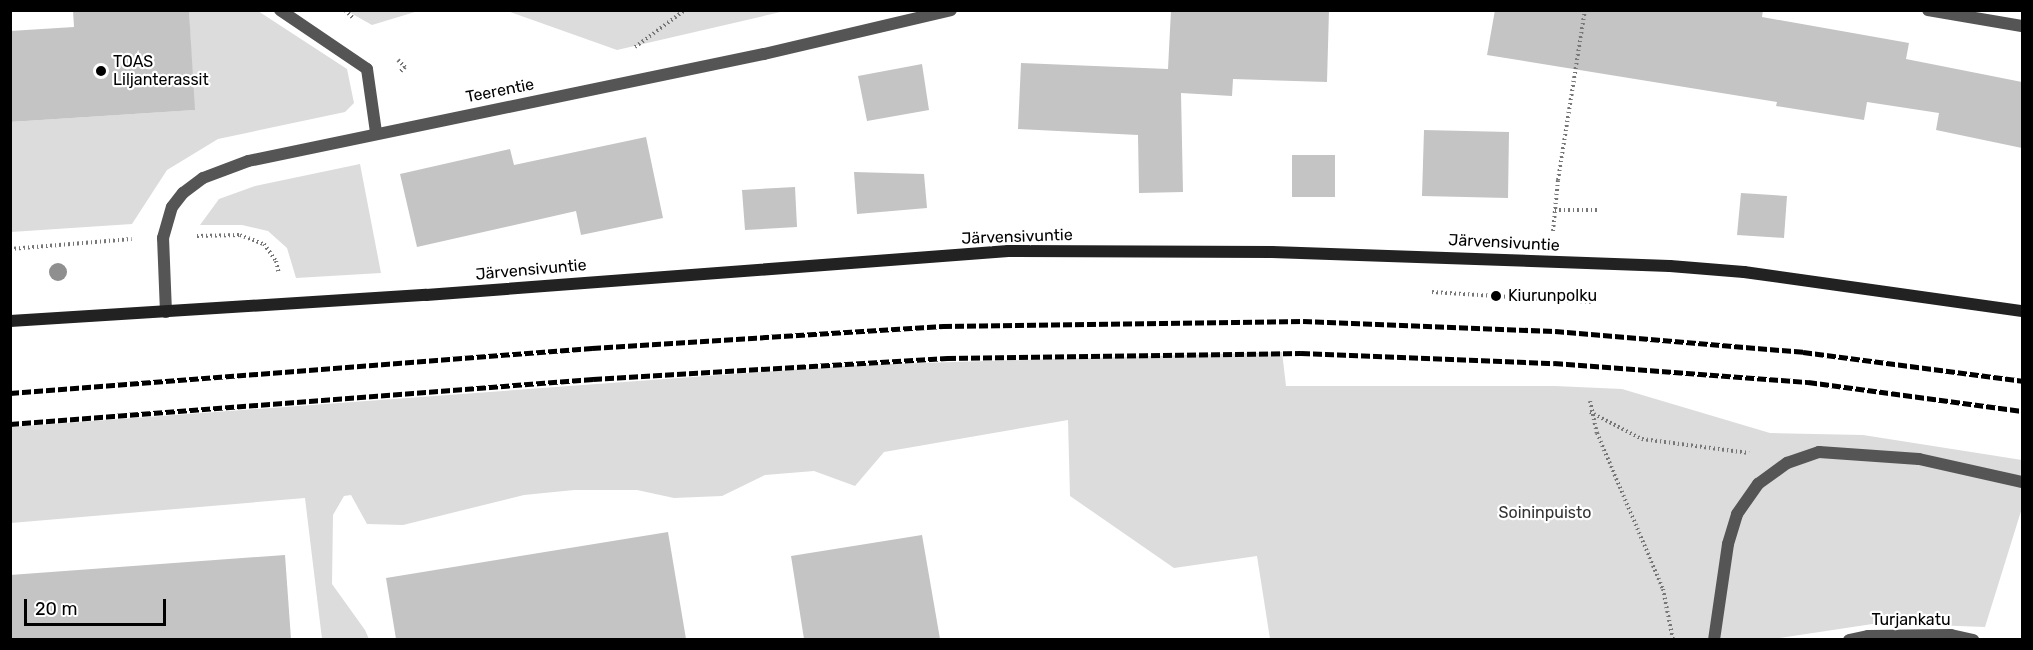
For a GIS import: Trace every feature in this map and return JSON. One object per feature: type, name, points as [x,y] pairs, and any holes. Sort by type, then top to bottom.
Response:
[{"type":"street","points":[[280,10],[367,69],[376,132]]},
{"type":"street","name":"Teerentie","points":[[166,312],[164,226],[172,207],[183,192],[203,178],[248,161],[376,132],[764,54],[951,10]]},
{"type":"street","points":[[1928,10],[2022,26]]},
{"type":"street","name":"Järvensivuntie","points":[[10,321],[281,304],[1008,251],[1272,252],[1552,262],[1744,272],[2022,311]]},
{"type":"street","points":[[1714,639],[1728,544],[1737,514],[1758,484],[1787,463],[1819,452],[1919,459],[2022,482]]},
{"type":"street","name":"Turjankatu","points":[[1849,639],[1868,636],[1951,634],[1973,639]]},
{"type":"path","points":[[1552,262],[1554,210],[1585,10]]},
{"type":"path","points":[[1554,210],[1597,210]]},
{"type":"path","points":[[198,236],[240,235],[264,244],[276,261],[281,304]]},
{"type":"path","points":[[10,249],[138,238]]},
{"type":"path","points":[[1432,292],[1593,302]]},
{"type":"path","points":[[1590,401],[1590,412],[1663,589],[1673,639]]},
{"type":"path","points":[[1590,412],[1642,439],[1748,452],[1787,463]]},
{"type":"green space","points":[[189,11],[258,11],[347,69],[354,103],[345,112],[218,139],[167,170],[132,224],[11,232],[10,122],[194,110]]},
{"type":"green space","points":[[347,11],[418,11],[372,25]]},
{"type":"green space","points":[[507,11],[785,11],[617,50]]},
{"type":"green space","points":[[360,164],[381,273],[296,278],[287,248],[268,231],[242,225],[200,225],[219,199],[255,186]]},
{"type":"green space","name":"Soininpuisto","points":[[1282,352],[1286,386],[1555,386],[1622,389],[1770,433],[1863,435],[2022,460],[2022,508],[1985,627],[1879,623],[1767,640],[1270,639],[1257,556],[1174,568],[1070,496],[1068,420],[884,452],[855,486],[814,471],[765,475],[722,496],[674,498],[637,490],[574,490],[524,495],[403,525],[367,524],[351,495],[344,496],[333,515],[332,584],[369,639],[322,639],[305,498],[11,523],[11,427],[857,365]]},
{"type":"building","name":"TOAS Liljanterassit","points":[[73,10],[189,10],[195,110],[10,122],[10,31],[74,27]]},
{"type":"building","points":[[1171,10],[1329,10],[1327,82],[1233,79],[1232,96],[1181,93],[1183,192],[1139,193],[1138,135],[1018,129],[1021,63],[1168,69]]},
{"type":"building","points":[[1495,10],[1763,10],[1762,17],[1909,43],[1906,59],[2022,82],[2022,148],[1936,130],[1939,113],[1867,102],[1864,120],[1776,106],[1777,102],[1487,55]]},
{"type":"building","points":[[922,64],[929,110],[867,121],[858,76]]},
{"type":"building","points":[[1424,130],[1509,132],[1508,198],[1422,196]]},
{"type":"building","points":[[646,137],[663,218],[581,235],[576,211],[417,247],[400,174],[510,149],[514,165]]},
{"type":"building","points":[[1292,155],[1335,155],[1335,197],[1292,197]]},
{"type":"building","points":[[854,172],[924,174],[927,208],[857,214]]},
{"type":"building","points":[[795,187],[797,227],[745,230],[742,190]]},
{"type":"building","points":[[1741,193],[1787,196],[1784,238],[1737,235]]},
{"type":"building","points":[[668,532],[686,639],[396,639],[386,578]]},
{"type":"building","points":[[922,535],[940,639],[804,639],[791,556]]},
{"type":"building","points":[[285,555],[291,639],[10,639],[10,575]]},
{"type":"railway","points":[[10,393],[592,348],[943,326],[1303,321],[1555,331],[1803,352],[2022,381]]},
{"type":"railway","points":[[10,424],[593,379],[947,358],[1301,353],[1554,363],[1808,382],[2022,411]]},
{"type":"place","name":"TOAS Liljanterassit","points":[[101,71]]},
{"type":"place","name":"Kiurunpolku","points":[[1496,296]]}]
